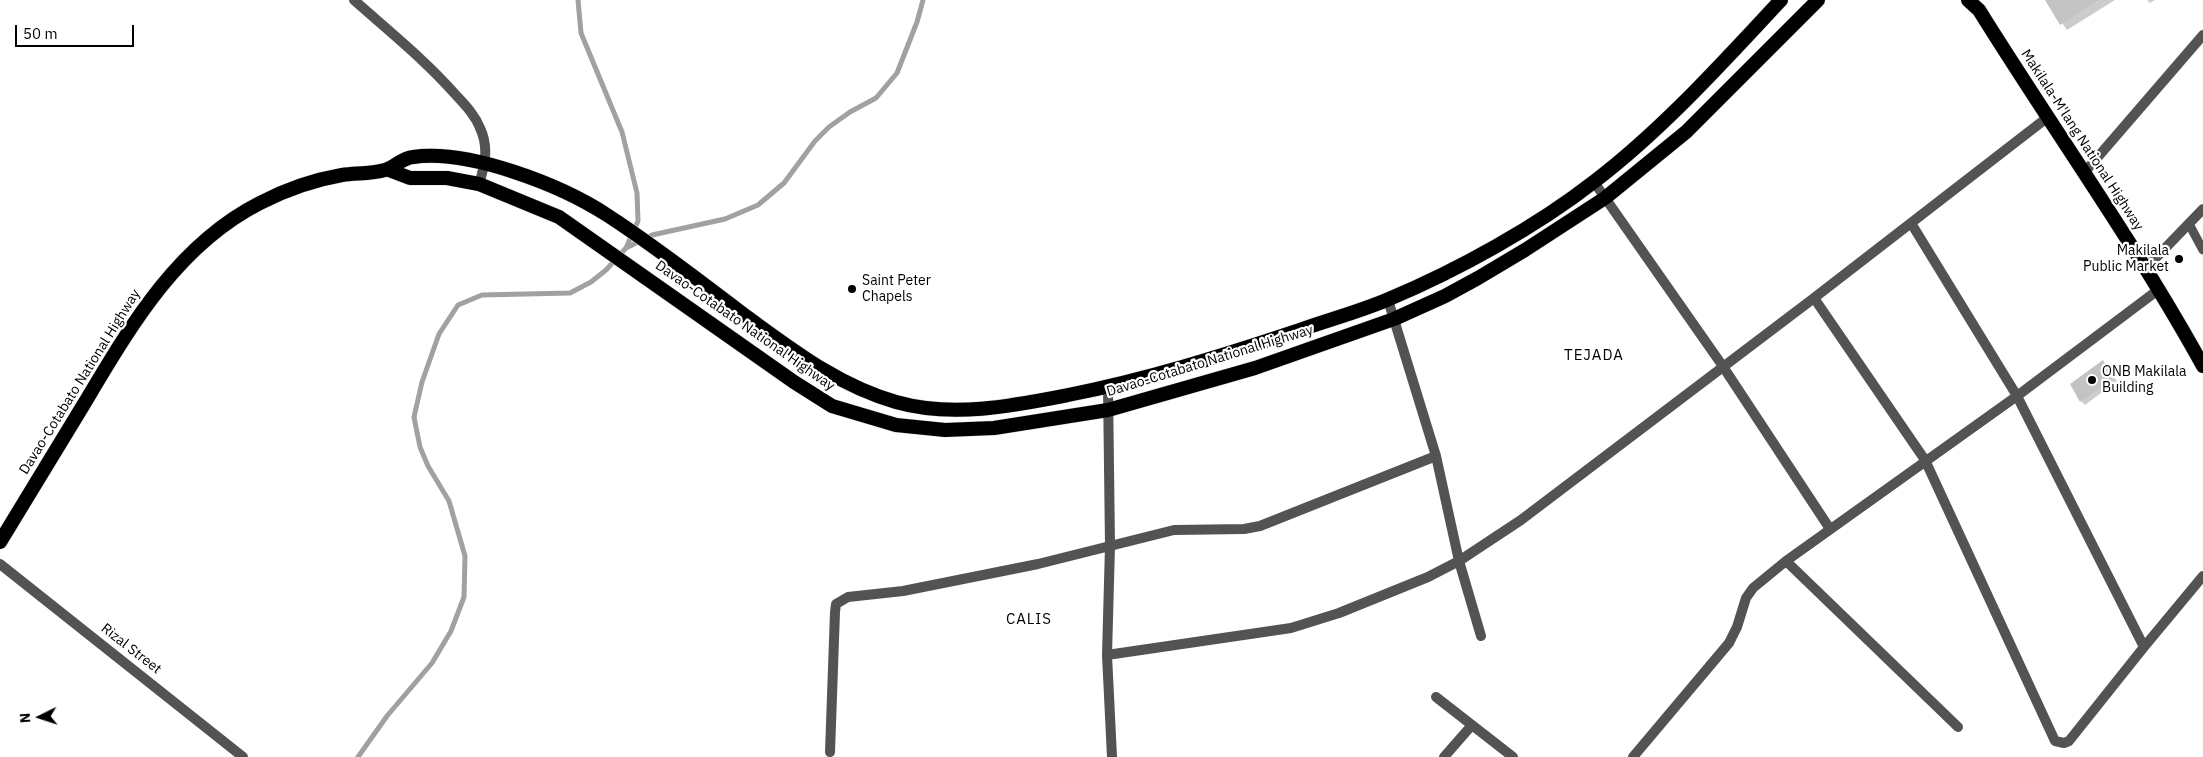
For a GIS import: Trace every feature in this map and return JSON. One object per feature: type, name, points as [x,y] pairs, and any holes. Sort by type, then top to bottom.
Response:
[{"type":"highway","name":"Davao-Cotabato National Highway","points":[[0,542],[134,322],[182,262],[202,243],[259,203],[310,182],[389,170],[408,157],[452,157],[486,164],[530,177],[574,194],[609,216],[805,360],[864,392],[903,404],[946,409],[995,409],[1108,387],[1248,348],[1388,300],[1471,260],[1515,234],[1594,182],[1672,116],[1781,0]]},
{"type":"highway","name":"Davao-Cotabato National Highway","points":[[389,170],[410,178],[447,178],[479,184],[559,217],[794,382],[832,406],[896,425],[945,430],[994,428],[1108,410],[1255,368],[1394,319],[1445,296],[1525,250],[1605,198],[1686,132],[1818,0]]},
{"type":"highway","name":"Makilala-M'lang National Highway","points":[[1968,0],[1978,5],[2145,269],[2203,366]]},
{"type":"street","points":[[354,0],[440,77],[472,113],[481,129],[485,147],[486,164],[479,184]]},
{"type":"street","points":[[2084,173],[2203,35]]},
{"type":"street","points":[[1107,655],[1262,634],[1299,626],[1338,613],[1428,577],[1459,561],[1521,520],[1722,365],[1814,298],[2048,117]]},
{"type":"street","points":[[1594,182],[1722,365],[1830,529]]},
{"type":"street","points":[[2145,269],[2203,209]]},
{"type":"street","points":[[1911,223],[2017,396],[2144,647]]},
{"type":"street","points":[[1632,757],[1729,643],[1737,627],[1746,598],[1753,588],[1786,561],[2017,396],[2158,290]]},
{"type":"street","points":[[1814,298],[1926,460],[2055,741],[2064,743],[2069,741],[2203,576]]},
{"type":"street","points":[[1388,300],[1436,456],[1459,561],[1481,636]]},
{"type":"street","points":[[1108,387],[1110,546],[1107,655],[1112,757]]},
{"type":"street","points":[[830,752],[835,612],[836,604],[841,599],[913,590],[1174,530],[1244,529],[1260,526],[1436,456]]},
{"type":"street","points":[[1786,561],[1958,727]]},
{"type":"street","name":"Rizal Street","points":[[0,564],[243,757]]},
{"type":"street","points":[[1436,697],[1512,757]]},
{"type":"street","points":[[1444,757],[1472,725]]},
{"type":"lane","points":[[2189,224],[2203,250]]},
{"type":"building","points":[[2045,0],[2099,0],[2060,25]]},
{"type":"building","name":"ONB Makilala Building","points":[[2103,360],[2114,377],[2080,402],[2070,384]]},
{"type":"waterway","points":[[358,757],[387,716],[432,663],[451,631],[464,597],[465,556],[449,501],[428,466],[420,447],[414,417],[422,382],[439,334],[458,305],[482,295],[570,293],[591,282],[606,270],[626,248],[638,221],[637,193],[622,132],[581,33],[578,0]]},
{"type":"waterway","points":[[626,248],[652,235],[725,219],[758,205],[784,183],[815,141],[829,127],[850,112],[876,98],[897,73],[917,22],[923,0]]},
{"type":"place","name":"Makilala Public Market","points":[[2179,259]]},
{"type":"place","name":"Saint Peter Chapels","points":[[852,289]]},
{"type":"place","name":"ONB Makilala Building","points":[[2092,380]]},
{"type":"district","name":"TEJADA","points":[[1594,356]]},
{"type":"district","name":"CALIS","points":[[1029,620]]}]
